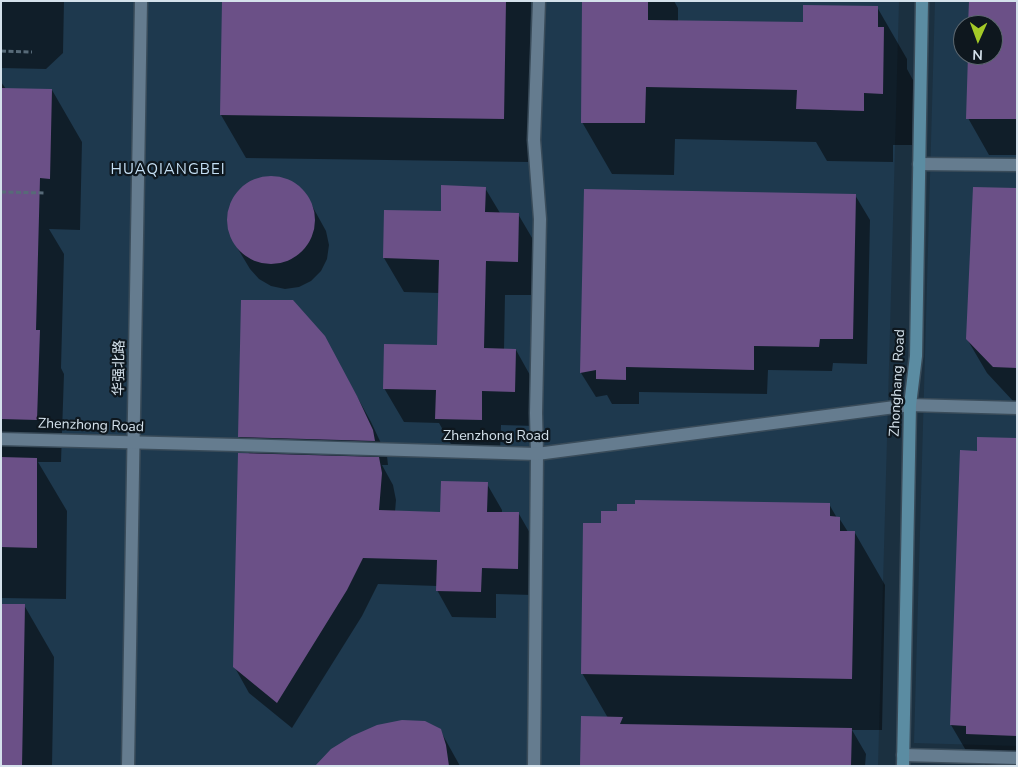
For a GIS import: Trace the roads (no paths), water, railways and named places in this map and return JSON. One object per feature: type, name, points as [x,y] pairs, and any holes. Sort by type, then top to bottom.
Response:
[{"type":"main road","name":"Zhonghang Road","points":[[903,761],[910,405],[916,356],[922,1]]},
{"type":"street","name":"华强北路","points":[[128,766],[141,1]]},
{"type":"street","points":[[534,766],[536,413],[540,219],[534,140],[538,1]]},
{"type":"street","points":[[919,164],[1017,166]]},
{"type":"street","name":"Zhenzhong Road","points":[[1,439],[537,454],[910,405],[1017,408]]},
{"type":"street","points":[[903,761],[1017,758]]},
{"type":"district","name":"HUAQIANGBEI","points":[[168,170]]}]
